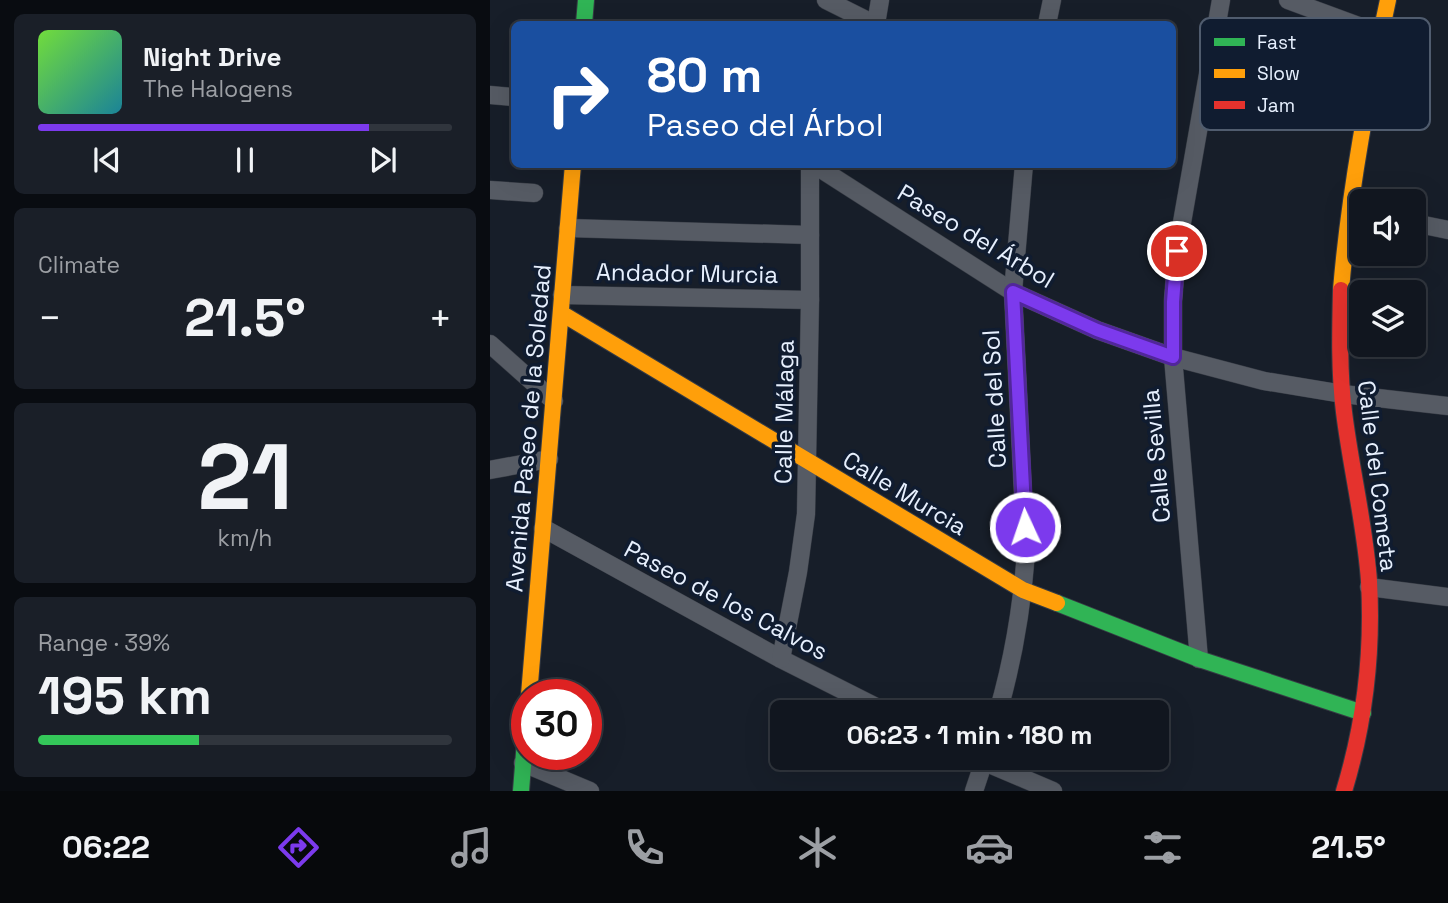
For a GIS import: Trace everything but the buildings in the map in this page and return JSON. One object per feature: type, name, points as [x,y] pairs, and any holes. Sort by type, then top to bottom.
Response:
[{"type":"street","points":[[585,21],[586,0]]},
{"type":"street","points":[[825,0],[869,21]]},
{"type":"street","points":[[876,21],[880,0]]},
{"type":"street","points":[[1048,21],[1052,0]]},
{"type":"street","name":"Calle Sevilla","points":[[1218,18],[1221,0]]},
{"type":"street","points":[[1288,0],[1337,18]]},
{"type":"street","name":"Calle del Cometa","points":[[1384,18],[1388,0]]},
{"type":"street","points":[[490,95],[511,97]]},
{"type":"street","name":"Calle Sevilla","points":[[1199,659],[1173,357],[1173,302],[1177,251],[1200,120]]},
{"type":"street","name":"Calle del Cometa","points":[[1358,189],[1366,130]]},
{"type":"street","name":"Avenida Paseo de la Soledad","points":[[529,679],[573,168]]},
{"type":"street","name":"Calle Málaga","points":[[780,659],[798,572],[806,514],[812,168]]},
{"type":"street","name":"Paseo del Árbol","points":[[818,168],[1013,292],[1097,330],[1173,357],[1264,381],[1448,407]]},
{"type":"street","name":"Calle del Sol","points":[[1002,700],[1023,590],[1026,553],[1013,292],[1024,168]]},
{"type":"street","points":[[490,190],[534,193]]},
{"type":"street","points":[[1426,225],[1448,230]]},
{"type":"street","points":[[568,228],[810,235]]},
{"type":"street","name":"Calle del Cometa","points":[[1345,791],[1363,713],[1370,652],[1366,548],[1343,394],[1341,297],[1349,246]]},
{"type":"street","name":"Andador Murcia","points":[[562,295],[810,300]]},
{"type":"street","name":"Calle Murcia","points":[[561,313],[1023,590],[1199,659],[1363,713]]},
{"type":"street","points":[[490,344],[554,401]]},
{"type":"street","points":[[490,470],[549,459]]},
{"type":"street","name":"Paseo de los Calvos","points":[[543,528],[780,659],[862,700]]},
{"type":"street","points":[[1369,587],[1448,597]]},
{"type":"street","points":[[521,791],[522,770]]},
{"type":"street","points":[[541,770],[590,791]]},
{"type":"street","points":[[974,791],[979,770]]},
{"type":"street","points":[[1006,770],[1053,791]]},
{"type":"traffic: fast","points":[[584,21],[586,0]]},
{"type":"traffic: fast","points":[[1057,603],[1199,659],[1363,713]]},
{"type":"traffic: fast","points":[[521,791],[523,770]]},
{"type":"traffic: slow","points":[[1384,18],[1388,0]]},
{"type":"traffic: slow","points":[[1341,290],[1363,130]]},
{"type":"traffic: slow","points":[[530,679],[573,168]]},
{"type":"traffic: slow","points":[[561,313],[1023,590],[1057,603]]},
{"type":"traffic: jam","points":[[1341,290],[1342,397],[1364,539],[1370,608],[1366,687],[1344,791]]},
{"type":"route","points":[[1025,527],[1013,292],[1097,330],[1173,357],[1177,251]]}]
